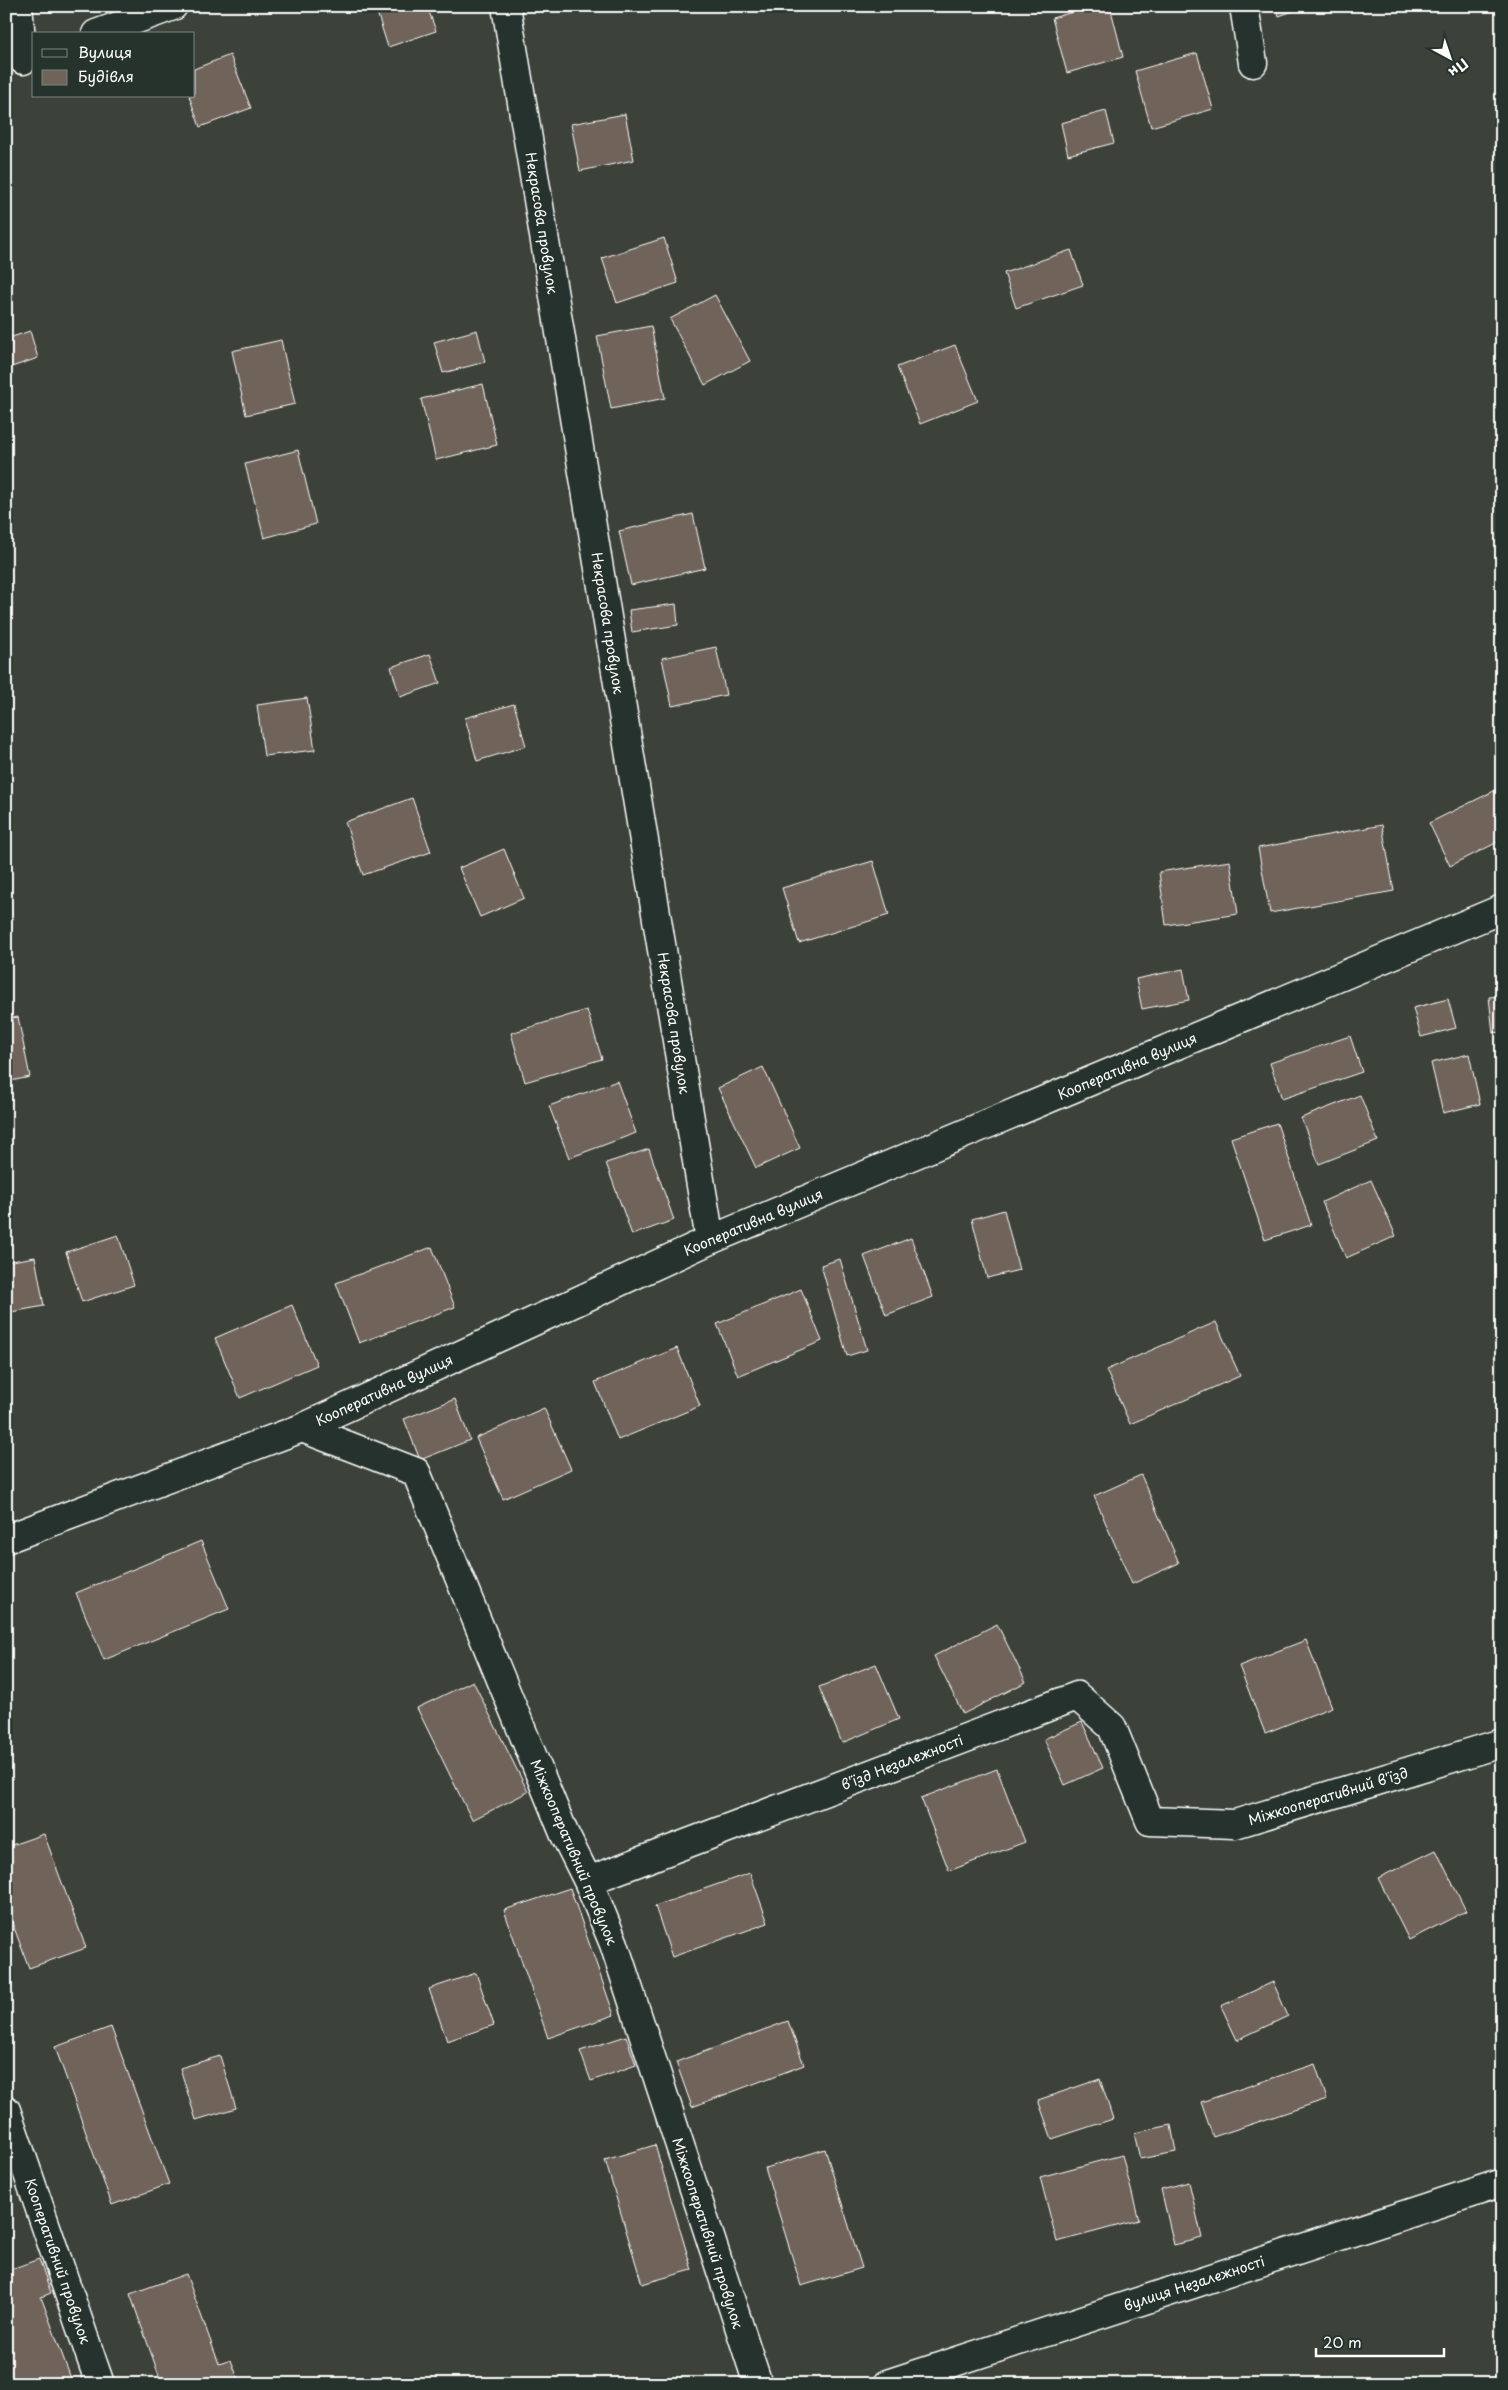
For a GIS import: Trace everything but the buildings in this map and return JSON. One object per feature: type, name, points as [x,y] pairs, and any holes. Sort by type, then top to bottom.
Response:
[{"type":"street","points":[[18,6],[21,61]]},
{"type":"street","points":[[102,32],[173,6]]},
{"type":"street","name":"Некрасова провулок","points":[[506,6],[710,1240]]},
{"type":"street","points":[[1244,6],[1253,63]]},
{"type":"street","name":"Кооперативна вулиця","points":[[6,1539],[302,1428],[710,1240],[1502,910]]},
{"type":"street","name":"Міжкооперативний провулок","points":[[302,1428],[416,1472],[564,1833],[588,1880],[614,1944],[758,2384]]},
{"type":"street","name":"в'їзд Незалежності","points":[[588,1880],[1077,1696],[1112,1727],[1150,1821]]},
{"type":"street","name":"Міжкооперативний в'їзд","points":[[1150,1821],[1235,1824],[1502,1743]]},
{"type":"street","name":"Кооперативний провулок","points":[[6,2110],[100,2384]]},
{"type":"street","name":"вулиця Незалежності","points":[[887,2384],[1502,2182]]}]
